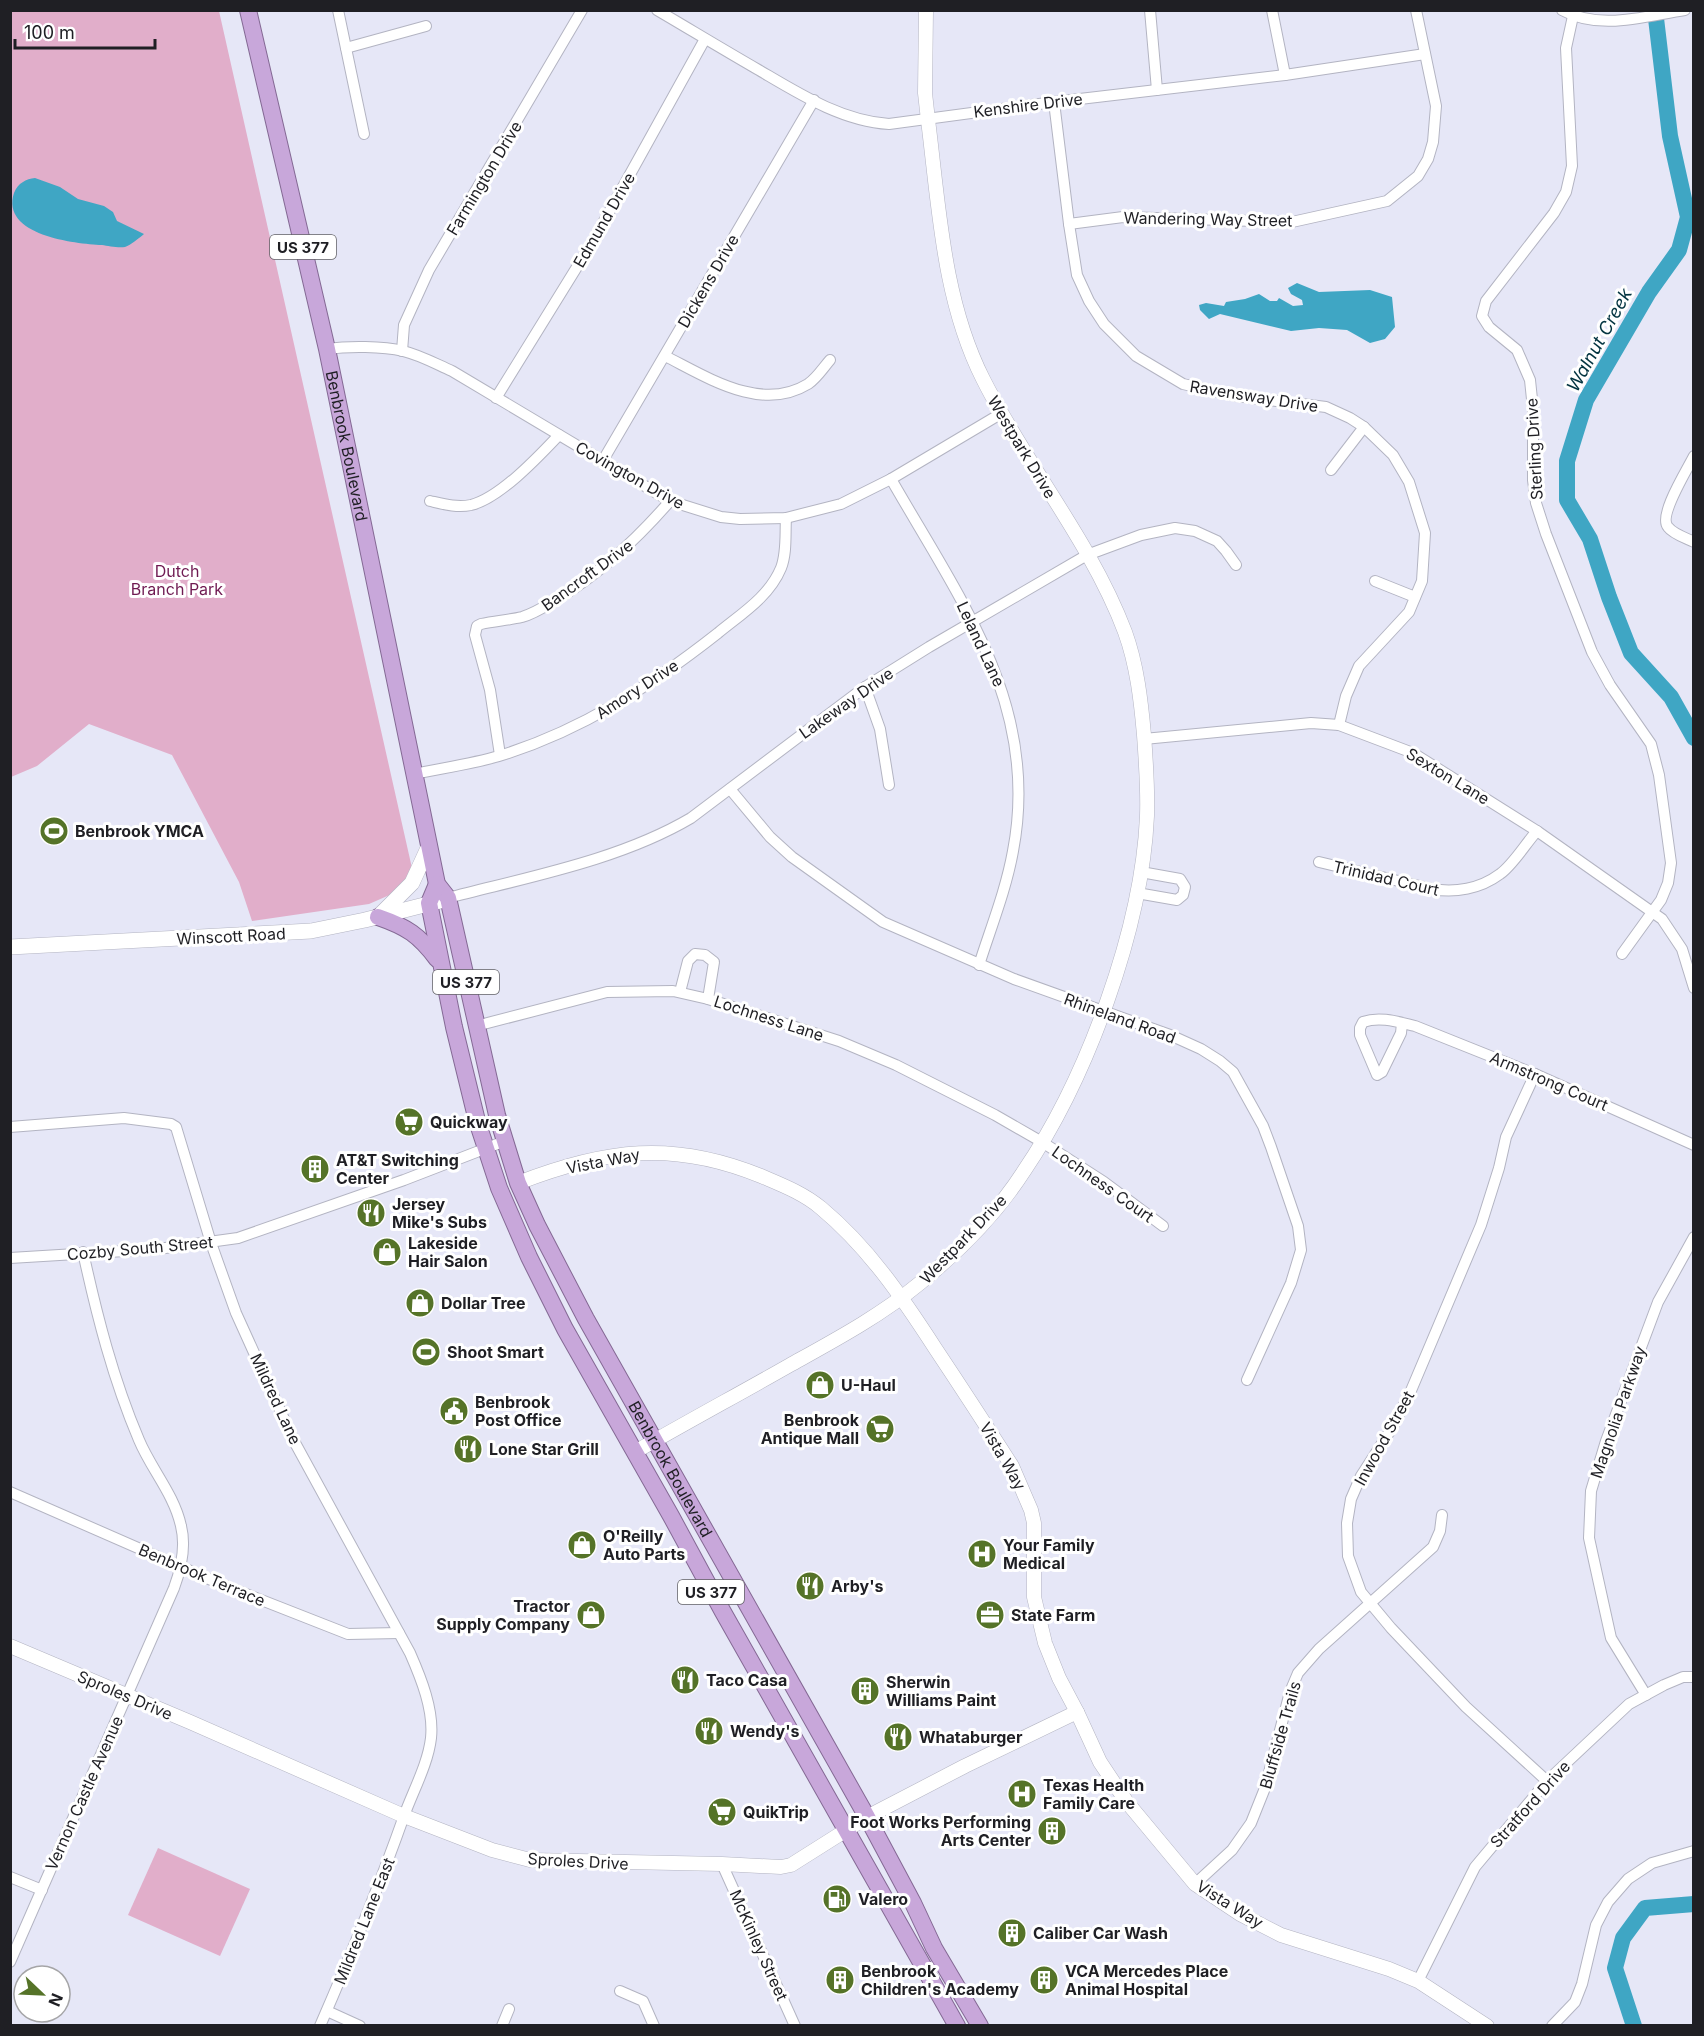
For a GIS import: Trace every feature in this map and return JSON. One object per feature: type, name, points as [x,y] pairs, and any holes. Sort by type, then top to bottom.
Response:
[{"type":"highway","name":"Benbrook Boulevard","points":[[248,10],[327,349],[436,884],[448,898],[497,1115],[518,1183],[586,1319],[867,1817],[934,1948],[980,2025]]},
{"type":"highway","points":[[429,903],[436,884]]},
{"type":"highway","name":"Benbrook Boulevard","points":[[429,903],[439,961],[472,1102],[499,1188],[529,1257],[565,1329],[766,1690],[957,2025]]},
{"type":"highway","points":[[378,917],[396,923],[417,935],[439,961]]},
{"type":"main road","points":[[378,917],[412,883],[429,846]]},
{"type":"main road","name":"Winscott Road","points":[[10,947],[311,931],[378,917],[448,898]]},
{"type":"street","points":[[338,10],[364,134]]},
{"type":"street","name":"Farmington Drive","points":[[402,351],[404,325],[429,270],[582,10]]},
{"type":"street","name":"Kenshire Drive","points":[[657,10],[814,100],[843,115],[871,123],[889,124],[928,120],[1054,102],[1285,75],[1425,54]]},
{"type":"street","name":"Westpark Drive","points":[[635,1452],[860,1327],[903,1297],[938,1267],[982,1223],[1023,1174],[1042,1142],[1088,1050],[1129,931],[1137,893],[1147,816],[1140,700],[1128,639],[1113,600],[1002,413],[982,377],[963,332],[951,288],[928,120],[925,93],[926,10]]},
{"type":"street","points":[[1150,10],[1157,90]]},
{"type":"street","points":[[1272,10],[1285,75]]},
{"type":"street","name":"Wandering Way Street","points":[[1069,224],[1123,217],[1292,222],[1387,201],[1418,176],[1428,159],[1433,142],[1436,106],[1416,10]]},
{"type":"street","points":[[1568,13],[1586,20],[1612,21],[1684,10]]},
{"type":"street","name":"Sterling Drive","points":[[1568,13],[1566,48],[1572,166],[1566,192],[1554,213],[1486,301],[1482,316],[1489,327],[1517,350],[1530,380],[1533,409],[1533,480],[1536,503],[1584,632],[1610,686],[1651,744],[1659,775],[1671,863],[1668,883],[1661,900],[1652,911]]},
{"type":"street","points":[[346,48],[426,26]]},
{"type":"street","name":"Edmund Drive","points":[[496,398],[593,241],[705,39]]},
{"type":"street","name":"Dickens Drive","points":[[602,462],[814,100]]},
{"type":"street","name":"Ravensway Drive","points":[[1054,102],[1077,275],[1089,301],[1104,324],[1136,356],[1183,384],[1236,396],[1326,407],[1350,418],[1364,427],[1393,455],[1409,482],[1425,533],[1422,581],[1409,612],[1359,666],[1346,696],[1339,725]]},
{"type":"street","name":"Covington Drive","points":[[327,349],[337,347],[402,351],[452,371],[670,501],[721,517],[765,520],[786,518],[841,504],[891,479],[1002,413]]},
{"type":"street","points":[[665,356],[729,388],[747,393],[773,394],[791,392],[808,384],[830,360]]},
{"type":"street","points":[[1331,470],[1364,427]]},
{"type":"street","points":[[430,501],[459,506],[479,502],[510,482],[559,435]]},
{"type":"street","points":[[1694,456],[1667,509],[1665,519],[1666,526],[1670,530],[1694,542]]},
{"type":"street","name":"Leland Lane","points":[[891,479],[973,622],[994,665],[1008,705],[1016,748],[1018,799],[1013,850],[1006,881],[980,965]]},
{"type":"street","name":"Bancroft Drive","points":[[500,755],[490,690],[475,635],[477,626],[522,617],[568,592],[613,560],[641,535],[670,501]]},
{"type":"street","name":"Amory Drive","points":[[414,774],[500,755],[570,728],[602,713],[684,658],[761,598],[772,584],[782,567],[786,518]]},
{"type":"street","name":"Lakeway Drive","points":[[448,898],[536,876],[655,838],[691,818],[865,687],[1087,555],[1141,535],[1175,528],[1195,531],[1216,541],[1236,565]]},
{"type":"street","points":[[1375,581],[1415,597]]},
{"type":"street","points":[[865,687],[880,729],[890,785]]},
{"type":"street","name":"Sexton Lane","points":[[1144,739],[1311,723],[1339,725],[1413,753],[1537,831],[1652,911]]},
{"type":"street","name":"Rhineland Road","points":[[730,789],[770,837],[792,857],[883,922],[980,965],[1170,1035],[1201,1049],[1233,1072],[1267,1136],[1298,1226],[1301,1250],[1292,1283],[1247,1380]]},
{"type":"street","name":"Trinidad Court","points":[[1319,862],[1447,892],[1463,890],[1486,882],[1501,873],[1537,831]]},
{"type":"street","points":[[1137,893],[1176,900],[1183,895],[1185,887],[1180,879],[1141,872]]},
{"type":"street","points":[[1622,954],[1652,911],[1662,919],[1682,949],[1694,988]]},
{"type":"street","points":[[680,992],[688,961],[695,954],[705,955],[714,962],[708,999]]},
{"type":"street","name":"Lochness Lane","points":[[476,1026],[607,992],[639,990],[680,992],[839,1041],[896,1065],[995,1115],[1042,1142]]},
{"type":"street","name":"Armstrong Court","points":[[1402,1023],[1401,1033],[1382,1072],[1377,1075],[1360,1035],[1363,1022],[1374,1018],[1402,1023],[1415,1026],[1535,1074],[1694,1145]]},
{"type":"street","name":"Inwood Street","points":[[1535,1074],[1506,1137],[1481,1226],[1410,1393],[1392,1428],[1360,1476],[1351,1499],[1347,1523],[1348,1556],[1361,1592],[1391,1628],[1466,1707],[1547,1781]]},
{"type":"street","name":"Mildred Lane","points":[[10,1127],[124,1118],[171,1124],[177,1130],[211,1243],[236,1313],[294,1441],[418,1672],[430,1719],[431,1737],[427,1755],[404,1816]]},
{"type":"street","name":"Cozby South Street","points":[[10,1258],[158,1249],[238,1238],[404,1180],[505,1141]]},
{"type":"street","name":"Lochness Court","points":[[1042,1142],[1104,1182],[1163,1226]]},
{"type":"street","name":"Vista Way","points":[[518,1183],[581,1163],[624,1153],[671,1152],[709,1159],[747,1170],[787,1186],[814,1203],[860,1245],[903,1297],[1012,1466],[1024,1490],[1034,1523],[1034,1589],[1038,1618],[1045,1643],[1059,1678],[1100,1762],[1126,1801],[1195,1884],[1240,1914],[1281,1935],[1389,1969],[1418,1981],[1486,2025]]},
{"type":"street","name":"Magnolia Parkway","points":[[1646,1695],[1611,1638],[1588,1538],[1591,1491],[1606,1440],[1658,1302],[1694,1237]]},
{"type":"street","name":"Vernon Castle Avenue","points":[[10,1962],[174,1588],[181,1566],[182,1527],[172,1502],[140,1443],[120,1392],[100,1327],[83,1252]]},
{"type":"street","name":"Benbrook Terrace","points":[[10,1492],[218,1583],[348,1634],[399,1633]]},
{"type":"street","name":"Bluffside Trails","points":[[1195,1884],[1232,1851],[1251,1823],[1265,1788],[1286,1702],[1298,1673],[1319,1649],[1433,1548],[1440,1531],[1442,1515]]},
{"type":"street","name":"Sproles Drive","points":[[10,1646],[404,1816],[492,1850],[530,1860],[782,1867],[791,1865],[867,1817],[1077,1712]]},
{"type":"street","name":"Stratford Drive","points":[[1418,1981],[1475,1867],[1547,1781],[1629,1704],[1683,1677],[1694,1677]]},
{"type":"street","name":"Mildred Lane East","points":[[321,2025],[391,1855],[404,1816]]},
{"type":"street","points":[[1552,2025],[1575,2002],[1582,1984],[1596,1925],[1608,1902],[1628,1879],[1652,1863],[1694,1851]]},
{"type":"street","name":"McKinley Street","points":[[722,1864],[795,2025]]},
{"type":"street","points":[[10,1877],[42,1890]]},
{"type":"street","points":[[620,1991],[643,2001],[654,2025]]},
{"type":"street","points":[[502,2025],[509,2009]]},
{"type":"street","points":[[327,2011],[360,2025]]},
{"type":"green space","name":"Dutch Branch Park","points":[[11,11],[219,11],[414,877],[401,890],[369,904],[252,921],[239,882],[172,755],[89,724],[37,766],[11,777]]},
{"type":"green space","points":[[158,1848],[250,1889],[220,1956],[128,1915]]},
{"type":"water","points":[[35,178],[60,187],[78,199],[104,206],[113,212],[117,221],[144,234],[127,246],[119,247],[59,239],[29,228],[18,219],[13,207],[14,193],[23,182]]},
{"type":"water","points":[[1297,283],[1319,292],[1370,290],[1392,297],[1395,327],[1385,339],[1370,343],[1347,330],[1319,328],[1291,331],[1220,314],[1209,319],[1200,310],[1199,305],[1206,303],[1224,306],[1226,302],[1259,294],[1270,301],[1277,301],[1279,298],[1293,306],[1303,305],[1302,300],[1291,294],[1288,288]]},
{"type":"waterway","name":"Walnut Creek","points":[[1655,10],[1670,136],[1688,217],[1679,250],[1649,292],[1586,400],[1567,461],[1567,500],[1590,539],[1631,653],[1671,697],[1694,738]]},
{"type":"waterway","name":"Walnut Creek","points":[[1634,2026],[1615,1968],[1623,1938],[1645,1908],[1694,1904]]},
{"type":"place","name":"Benbrook YMCA","points":[[54,831]]},
{"type":"place","name":"Quickway","points":[[409,1122]]},
{"type":"place","name":"AT&T Switching Center","points":[[315,1169]]},
{"type":"place","name":"Jersey Mike's Subs","points":[[371,1213]]},
{"type":"place","name":"Lakeside Hair Salon","points":[[387,1252]]},
{"type":"place","name":"Dollar Tree","points":[[420,1303]]},
{"type":"place","name":"Shoot Smart","points":[[426,1352]]},
{"type":"place","name":"U-Haul","points":[[820,1385]]},
{"type":"place","name":"Benbrook Post Office","points":[[454,1411]]},
{"type":"place","name":"Benbrook Antique Mall","points":[[880,1429]]},
{"type":"place","name":"Lone Star Grill","points":[[468,1449]]},
{"type":"place","name":"O'Reilly Auto Parts","points":[[582,1545]]},
{"type":"place","name":"Your Family Medical","points":[[982,1554]]},
{"type":"place","name":"Arby's","points":[[810,1586]]},
{"type":"place","name":"Tractor Supply Company","points":[[591,1615]]},
{"type":"place","name":"State Farm","points":[[990,1615]]},
{"type":"place","name":"Taco Casa","points":[[685,1680]]},
{"type":"place","name":"Sherwin Williams Paint","points":[[865,1691]]},
{"type":"place","name":"Wendy's","points":[[709,1731]]},
{"type":"place","name":"Whataburger","points":[[898,1737]]},
{"type":"place","name":"Texas Health Family Care","points":[[1022,1794]]},
{"type":"place","name":"QuikTrip","points":[[722,1812]]},
{"type":"place","name":"Foot Works Performing Arts Center","points":[[1052,1831]]},
{"type":"place","name":"Valero","points":[[837,1899]]},
{"type":"place","name":"Caliber Car Wash","points":[[1012,1933]]},
{"type":"place","name":"Benbrook Children's Academy","points":[[840,1980]]},
{"type":"place","name":"VCA Mercedes Place Animal Hospital","points":[[1044,1980]]}]
